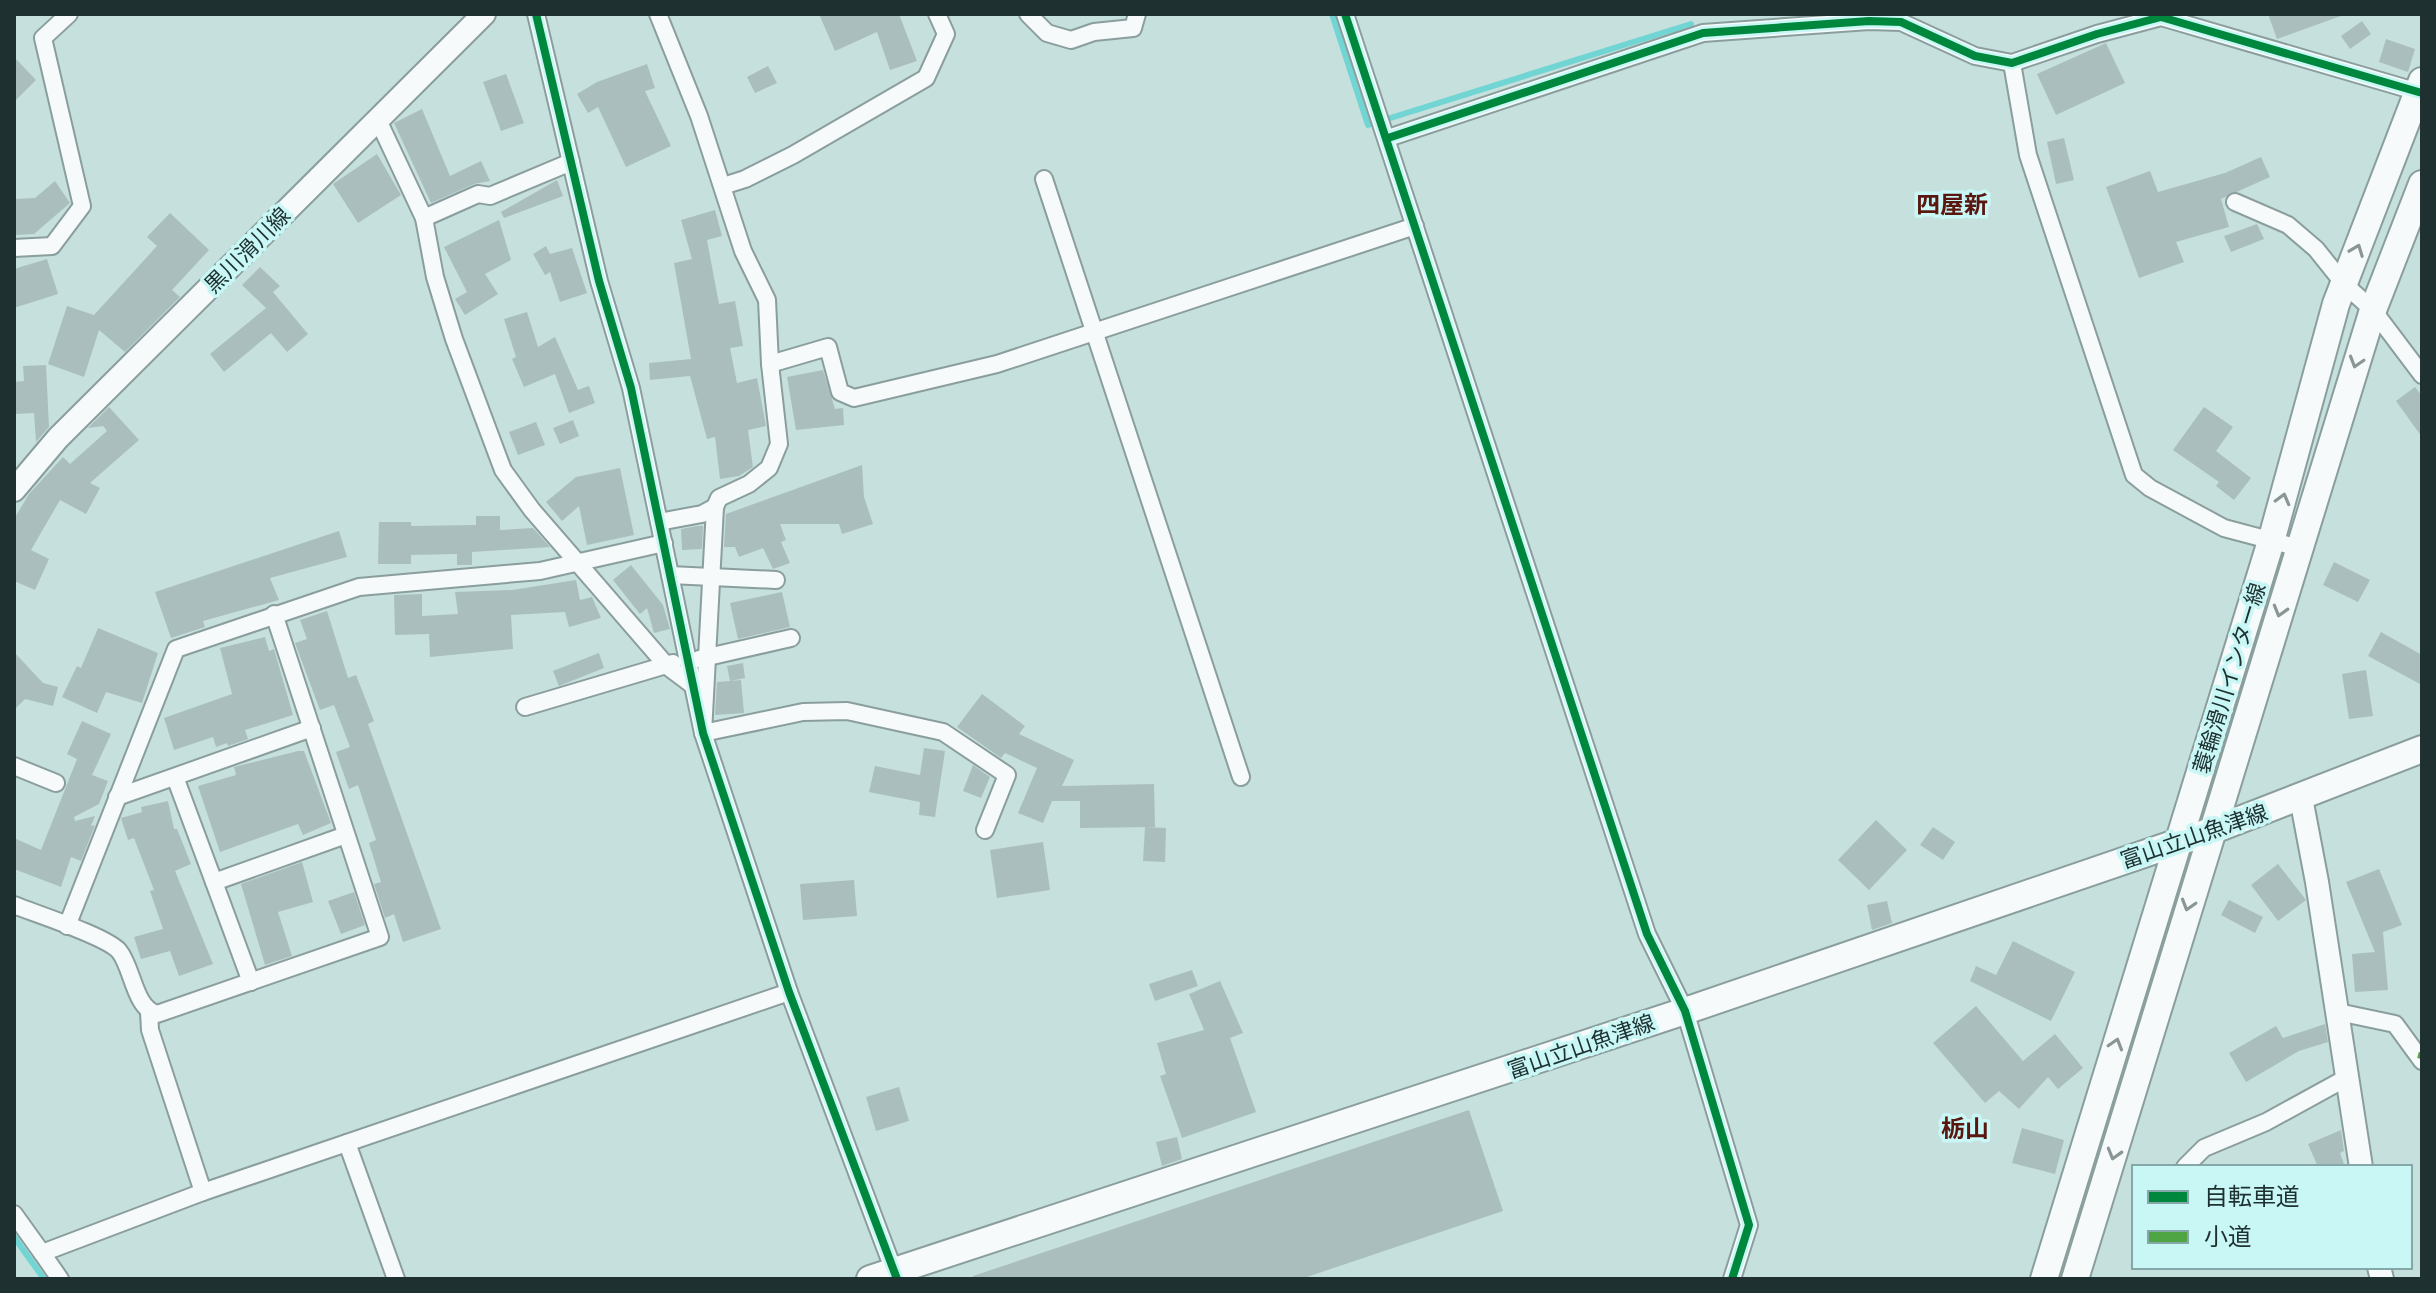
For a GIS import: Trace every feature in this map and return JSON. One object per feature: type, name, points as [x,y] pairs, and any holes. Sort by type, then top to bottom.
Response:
[{"type":"main road","name":"黒川滑川線","points":[[14,490],[58,438],[484,14]]},
{"type":"main road","name":"蓑輪滑川インター線","points":[[2044,1279],[2272,538],[2344,284],[2421,88]]},
{"type":"main road","name":"蓑輪滑川インター線","points":[[2075,1279],[2373,310],[2422,184]]},
{"type":"main road","name":"富山立山魚津線","points":[[887,1276],[1685,1011],[2211,831],[2422,749]]},
{"type":"main road","points":[[2301,798],[2361,1165]]},
{"type":"street","points":[[14,248],[52,246],[82,206],[43,38],[69,14]]},
{"type":"street","points":[[536,14],[599,281],[631,388],[703,733],[887,1276]]},
{"type":"street","points":[[658,14],[723,186],[743,251],[767,300],[779,444],[769,468],[749,484],[719,498],[715,507],[703,733]]},
{"type":"street","points":[[723,186],[745,179],[793,155],[926,78],[946,34],[937,14]]},
{"type":"street","points":[[1028,14],[1047,33],[1071,40],[1094,32],[1133,28],[1137,14]]},
{"type":"street","points":[[1345,14],[1647,934],[1685,1011],[1749,1225],[1732,1279]]},
{"type":"street","points":[[1388,138],[1703,33],[1869,21],[1901,22],[1975,56],[2012,63],[2160,16],[2421,88]]},
{"type":"street","points":[[2012,63],[2028,155],[2134,475],[2150,488],[2224,528],[2272,538],[2299,548]]},
{"type":"street","points":[[378,120],[424,218],[435,277],[454,339],[503,470],[667,666],[691,684]]},
{"type":"street","points":[[424,218],[478,194],[490,196],[571,162]]},
{"type":"street","points":[[1044,179],[1241,777]]},
{"type":"street","points":[[2235,202],[2288,225],[2316,249],[2344,284],[2373,310],[2422,375]]},
{"type":"street","points":[[770,364],[828,347],[840,392],[854,398],[997,364],[1415,226]]},
{"type":"street","points":[[659,522],[702,514],[715,507]]},
{"type":"street","points":[[67,926],[176,649],[359,587],[540,571],[664,543]]},
{"type":"street","points":[[670,575],[776,580]]},
{"type":"street","points":[[149,1012],[157,1014],[380,937],[274,614]]},
{"type":"street","points":[[525,707],[686,658],[707,660],[791,638]]},
{"type":"street","points":[[703,733],[803,712],[847,711],[943,732],[1007,775],[985,830]]},
{"type":"street","points":[[117,797],[312,728]]},
{"type":"street","points":[[14,766],[56,783]]},
{"type":"street","points":[[175,777],[251,982]]},
{"type":"street","points":[[214,882],[346,835]]},
{"type":"street","points":[[14,905],[117,948],[149,1012],[150,1030],[203,1192]]},
{"type":"street","points":[[42,1253],[203,1192],[789,992]]},
{"type":"street","points":[[2338,1012],[2395,1024],[2422,1061]]},
{"type":"street","points":[[2187,1165],[2204,1148],[2266,1122],[2348,1077]]},
{"type":"street","points":[[347,1143],[396,1279]]},
{"type":"street","points":[[14,1214],[60,1279]]},
{"type":"building","points":[[819,14],[899,14],[917,61],[890,70],[877,32],[835,51]]},
{"type":"building","points":[[2268,14],[2340,14],[2341,16],[2277,39]]},
{"type":"building","points":[[2362,21],[2371,34],[2350,49],[2341,36]]},
{"type":"building","points":[[2386,39],[2415,49],[2408,72],[2379,62]]},
{"type":"building","points":[[2106,43],[2125,83],[2056,115],[2037,74]]},
{"type":"building","points":[[14,57],[36,80],[14,102]]},
{"type":"building","points":[[647,64],[655,88],[645,91],[671,146],[626,167],[598,107],[588,113],[577,94],[597,82]]},
{"type":"building","points":[[768,66],[777,83],[755,93],[747,77]]},
{"type":"building","points":[[506,74],[524,123],[501,131],[483,82]]},
{"type":"building","points":[[422,109],[450,176],[481,161],[490,181],[474,184],[431,203],[394,123]]},
{"type":"building","points":[[2064,138],[2074,180],[2056,184],[2047,142]]},
{"type":"building","points":[[377,154],[401,195],[358,223],[333,184]]},
{"type":"building","points":[[2261,157],[2270,177],[2221,199],[2229,227],[2176,242],[2184,262],[2139,278],[2106,187],[2150,171],[2158,192],[2225,173]]},
{"type":"building","points":[[557,180],[563,196],[504,218],[501,212]]},
{"type":"building","points":[[55,181],[70,203],[34,234],[14,235],[14,199],[35,198]]},
{"type":"building","points":[[715,210],[722,236],[707,240],[719,304],[735,301],[743,346],[730,348],[737,383],[757,378],[766,426],[748,430],[753,467],[739,476],[720,479],[715,437],[707,439],[690,376],[650,380],[649,363],[691,359],[674,263],[692,259],[681,220]]},
{"type":"building","points":[[170,213],[209,250],[172,290],[180,297],[125,352],[99,330],[84,377],[48,364],[67,306],[94,315],[157,246],[147,237]]},
{"type":"building","points":[[499,220],[511,260],[485,274],[498,294],[465,315],[455,299],[467,292],[444,247]]},
{"type":"building","points":[[2257,224],[2264,239],[2231,252],[2224,236]]},
{"type":"building","points":[[546,246],[550,254],[572,248],[587,293],[560,302],[550,272],[545,275],[533,254]]},
{"type":"building","points":[[47,259],[58,294],[14,308],[14,269]]},
{"type":"building","points":[[260,267],[280,286],[273,292],[308,334],[287,352],[271,333],[224,372],[210,354],[266,308],[242,285]]},
{"type":"building","points":[[527,312],[538,347],[555,337],[578,390],[589,386],[595,403],[569,413],[555,374],[524,387],[512,359],[516,357],[504,319]]},
{"type":"building","points":[[46,365],[49,427],[36,442],[34,413],[14,414],[14,382],[24,381],[23,366]]},
{"type":"building","points":[[823,370],[835,409],[843,408],[844,425],[796,430],[787,377]]},
{"type":"building","points":[[2415,387],[2422,396],[2422,437],[2396,401]]},
{"type":"building","points":[[109,407],[139,440],[90,483],[100,488],[86,514],[60,500],[31,550],[49,559],[35,590],[14,581],[14,519],[29,494],[63,457],[70,464],[107,431],[103,426],[88,428]]},
{"type":"building","points":[[2204,407],[2233,427],[2216,451],[2251,478],[2234,500],[2216,486],[2219,482],[2173,450]]},
{"type":"building","points":[[573,420],[579,436],[560,444],[553,428]]},
{"type":"building","points":[[536,422],[545,445],[518,455],[509,432]]},
{"type":"building","points":[[862,465],[864,497],[873,524],[842,534],[839,524],[780,524],[786,540],[781,542],[790,563],[773,569],[763,548],[739,557],[735,547],[724,547],[726,514]]},
{"type":"building","points":[[620,468],[634,535],[587,545],[579,506],[562,521],[546,502],[576,477]]},
{"type":"building","points":[[476,516],[500,516],[500,530],[533,528],[550,547],[472,552],[472,565],[457,565],[457,554],[411,555],[411,564],[378,564],[379,522],[411,522],[411,526],[476,525]]},
{"type":"building","points":[[703,526],[702,549],[682,550],[681,529]]},
{"type":"building","points":[[339,531],[347,557],[270,578],[279,600],[203,621],[205,627],[171,638],[155,592]]},
{"type":"building","points":[[2334,562],[2370,580],[2358,602],[2323,585]]},
{"type":"building","points":[[631,565],[663,605],[670,629],[654,633],[647,608],[640,614],[613,580]]},
{"type":"building","points":[[576,580],[580,600],[592,597],[601,618],[569,627],[565,612],[511,615],[513,649],[430,657],[429,634],[395,635],[394,595],[422,594],[422,616],[458,614],[455,592],[512,590]]},
{"type":"building","points":[[782,592],[790,627],[738,639],[730,603]]},
{"type":"building","points":[[327,611],[348,678],[356,675],[374,721],[368,724],[441,929],[403,942],[394,914],[385,918],[374,884],[381,882],[369,843],[376,840],[358,785],[349,789],[336,752],[350,747],[334,705],[320,710],[295,643],[307,639],[300,620]]},
{"type":"building","points":[[98,628],[158,653],[142,703],[106,692],[97,713],[62,697],[77,666],[81,668]]},
{"type":"building","points":[[2381,632],[2422,655],[2422,685],[2368,656]]},
{"type":"building","points":[[265,637],[269,651],[274,649],[293,715],[245,730],[248,739],[228,746],[227,743],[216,747],[213,737],[174,750],[164,718],[232,694],[220,648]]},
{"type":"building","points":[[14,652],[43,683],[58,687],[53,706],[25,699],[14,710]]},
{"type":"building","points":[[599,653],[604,668],[559,686],[553,671]]},
{"type":"building","points":[[743,663],[745,678],[730,681],[727,666]]},
{"type":"building","points":[[2366,670],[2373,716],[2349,719],[2342,674]]},
{"type":"building","points":[[741,680],[744,713],[715,715],[717,682]]},
{"type":"building","points":[[982,694],[1025,726],[1019,734],[1074,760],[1062,786],[1154,784],[1155,827],[1080,828],[1080,801],[1052,801],[1043,823],[1018,813],[1037,768],[1005,753],[1001,758],[957,727]]},
{"type":"building","points":[[82,721],[111,734],[92,775],[108,781],[99,804],[74,817],[75,821],[95,816],[91,826],[95,825],[81,861],[71,857],[61,887],[14,869],[14,838],[41,850],[77,759],[67,754]]},
{"type":"building","points":[[924,748],[945,751],[935,817],[919,815],[920,802],[869,792],[875,766],[920,775]]},
{"type":"building","points":[[304,751],[331,823],[303,835],[298,824],[220,852],[198,786],[236,775],[234,767]]},
{"type":"building","points":[[973,765],[990,777],[981,798],[963,791]]},
{"type":"building","points":[[168,801],[174,829],[177,829],[191,864],[175,871],[213,964],[179,976],[170,951],[141,959],[134,937],[163,929],[150,891],[154,890],[134,838],[128,840],[121,818],[142,812],[141,807]]},
{"type":"building","points":[[1876,820],[1907,850],[1869,890],[1838,860]]},
{"type":"building","points":[[1145,827],[1166,828],[1165,862],[1143,861]]},
{"type":"building","points":[[1933,827],[1955,842],[1943,860],[1920,845]]},
{"type":"building","points":[[1043,842],[1050,890],[997,898],[990,850]]},
{"type":"building","points":[[302,862],[313,902],[278,912],[292,956],[265,965],[241,884]]},
{"type":"building","points":[[2278,864],[2306,900],[2278,921],[2251,885]]},
{"type":"building","points":[[2379,869],[2402,925],[2383,932],[2388,990],[2355,992],[2352,954],[2375,952],[2346,882]]},
{"type":"building","points":[[854,880],[857,916],[803,920],[800,884]]},
{"type":"building","points":[[354,892],[365,925],[341,934],[328,901]]},
{"type":"building","points":[[2229,900],[2263,917],[2255,933],[2221,915]]},
{"type":"building","points":[[1887,901],[1892,923],[1872,930],[1867,905]]},
{"type":"building","points":[[2013,941],[2075,972],[2051,1021],[1970,981],[1976,966],[1996,975]]},
{"type":"building","points":[[1192,970],[1198,986],[1155,1001],[1149,984]]},
{"type":"building","points":[[1220,981],[1243,1033],[1230,1038],[1256,1112],[1182,1138],[1160,1076],[1166,1074],[1157,1043],[1204,1030],[1189,994]]},
{"type":"building","points":[[1976,1006],[2023,1061],[2055,1034],[2083,1068],[2058,1089],[2048,1077],[2019,1109],[1999,1091],[1985,1103],[1933,1043]]},
{"type":"building","points":[[2325,1024],[2328,1042],[2299,1051],[2246,1082],[2229,1053],[2276,1026],[2283,1038]]},
{"type":"building","points":[[899,1087],[909,1121],[876,1131],[866,1097]]},
{"type":"building","points":[[1469,1110],[1503,1211],[1301,1279],[973,1279],[973,1276]]},
{"type":"building","points":[[2022,1128],[2064,1140],[2055,1174],[2012,1163]]},
{"type":"building","points":[[2341,1130],[2344,1151],[2340,1153],[2344,1165],[2317,1165],[2308,1144]]},
{"type":"building","points":[[1177,1137],[1182,1159],[1162,1166],[1156,1142]]},
{"type":"waterway","points":[[1332,14],[1368,125],[1691,24]]},
{"type":"waterway","points":[[14,1237],[44,1279]]},
{"type":"marked path","points":[[2418,1055],[2422,1056]]},
{"type":"cycle path","points":[[536,14],[599,281],[631,388],[703,733],[789,992],[897,1279]]},
{"type":"cycle path","points":[[1345,14],[1647,934],[1685,1011],[1749,1225],[1732,1279]]},
{"type":"cycle path","points":[[1388,138],[1703,33],[1869,21],[1901,22],[1975,56],[2012,63],[2097,34],[2161,17],[2422,93]]},
{"type":"district","name":"四屋新","points":[[1952,205]]},
{"type":"district","name":"栃山","points":[[1965,1129]]}]
